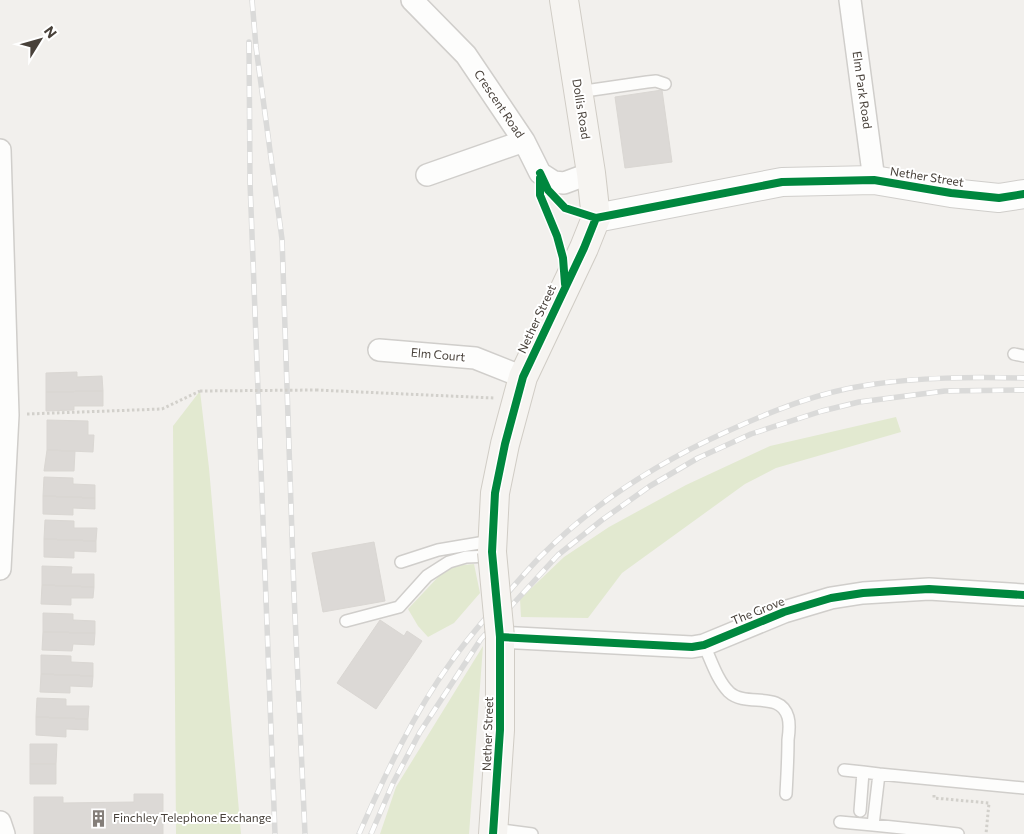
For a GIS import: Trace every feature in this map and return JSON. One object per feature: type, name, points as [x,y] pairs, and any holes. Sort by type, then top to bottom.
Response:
[{"type":"main road","name":"Dollis Road","points":[[564,0],[592,173],[596,218]]},
{"type":"main road","name":"Nether Street","points":[[494,832],[500,730],[500,637],[492,550],[495,493],[505,444],[520,388],[596,218]]},
{"type":"street","name":"Crescent Road","points":[[412,0],[466,55],[524,141],[540,174],[554,182],[564,183],[592,173]]},
{"type":"street","name":"Elm Park Road","points":[[850,0],[874,180]]},
{"type":"street","points":[[427,175],[524,141]]},
{"type":"street","points":[[0,150],[8,415],[3,459],[0,568]]},
{"type":"street","name":"Nether Street","points":[[596,218],[782,182],[874,180],[951,193],[998,198],[1024,194]]},
{"type":"street","name":"Elm Court","points":[[379,350],[475,358],[520,388]]},
{"type":"street","name":"The Grove","points":[[500,637],[692,647],[704,645],[784,612],[830,598],[863,593],[929,589],[1024,595]]},
{"type":"street","points":[[0,822],[4,834]]},
{"type":"lane","points":[[578,92],[656,81],[665,84]]},
{"type":"lane","points":[[402,562],[438,550],[492,550]]},
{"type":"lane","points":[[346,621],[399,607],[426,576],[449,562],[492,550]]},
{"type":"lane","points":[[704,645],[722,683],[729,692],[736,697],[747,700],[775,702],[785,710],[789,723],[786,794]]},
{"type":"lane","points":[[844,770],[1024,788]]},
{"type":"lane","points":[[860,811],[863,772]]},
{"type":"lane","points":[[873,825],[879,774]]},
{"type":"lane","points":[[840,822],[931,833],[958,834]]},
{"type":"lane","points":[[494,832],[532,834]]},
{"type":"path","points":[[8,415],[162,409],[200,391],[520,388]]},
{"type":"path","points":[[935,779],[934,798],[989,803],[986,834]]},
{"type":"green space","points":[[200,391],[209,468],[241,834],[176,834],[173,426]]},
{"type":"green space","points":[[896,417],[901,432],[776,468],[745,484],[622,573],[588,618],[521,617],[520,599],[564,557],[609,527],[686,485],[770,446]]},
{"type":"green space","points":[[474,564],[480,593],[454,623],[428,637],[418,626],[408,609],[439,576],[453,566]]},
{"type":"green space","points":[[483,646],[469,834],[380,834],[396,787]]},
{"type":"building","points":[[662,90],[672,162],[625,168],[615,97]]},
{"type":"building","points":[[77,372],[77,377],[102,376],[103,391],[46,392],[46,373]]},
{"type":"building","points":[[103,391],[103,406],[74,406],[74,410],[46,411],[46,392]]},
{"type":"building","points":[[47,420],[88,421],[88,435],[94,435],[93,452],[47,450]]},
{"type":"building","points":[[47,450],[75,451],[74,471],[44,471]]},
{"type":"building","points":[[44,477],[73,478],[73,484],[95,485],[95,498],[43,496]]},
{"type":"building","points":[[43,496],[95,498],[95,509],[73,508],[73,515],[43,514]]},
{"type":"building","points":[[45,520],[74,521],[74,528],[97,528],[96,541],[44,539]]},
{"type":"building","points":[[44,539],[96,541],[96,552],[74,551],[74,558],[44,557]]},
{"type":"building","points":[[374,542],[385,601],[323,612],[312,553]]},
{"type":"building","points":[[42,566],[72,567],[71,574],[94,574],[94,587],[42,585]]},
{"type":"building","points":[[42,585],[94,587],[93,598],[71,598],[71,605],[41,604]]},
{"type":"building","points":[[43,613],[73,614],[73,620],[95,621],[95,633],[43,632]]},
{"type":"building","points":[[380,620],[404,636],[407,631],[422,641],[376,709],[337,683]]},
{"type":"building","points":[[43,632],[95,633],[94,645],[73,644],[72,651],[42,650]]},
{"type":"building","points":[[41,655],[71,656],[71,662],[93,663],[93,676],[41,674]]},
{"type":"building","points":[[41,674],[93,676],[92,687],[70,686],[70,693],[40,692]]},
{"type":"building","points":[[37,698],[66,699],[66,706],[89,706],[88,719],[36,717]]},
{"type":"building","points":[[36,717],[88,719],[88,730],[66,729],[66,737],[36,735]]},
{"type":"building","points":[[30,744],[57,744],[56,764],[30,764]]},
{"type":"building","points":[[30,764],[56,764],[56,784],[30,784]]},
{"type":"building","name":"Finchley Telephone Exchange","points":[[134,794],[163,794],[163,834],[34,834],[34,797],[63,797],[63,803],[134,802]]},
{"type":"railway","points":[[252,0],[256,47],[282,239],[294,594],[305,834]]},
{"type":"railway","points":[[249,42],[250,182],[275,834]]},
{"type":"railway","points":[[359,834],[412,724],[437,682],[463,645],[541,556],[583,518],[629,485],[677,456],[728,431],[762,416],[832,392],[907,380],[1024,378]]},
{"type":"railway","points":[[371,834],[393,783],[420,732],[481,639],[558,555],[602,520],[650,486],[698,458],[751,434],[822,411],[859,402],[945,391],[1024,390]]},
{"type":"cycle path","points":[[540,173],[548,190],[565,208],[596,218],[782,182],[874,180],[951,193],[999,198],[1024,194]]},
{"type":"cycle path","points":[[540,178],[540,195],[557,236],[563,258],[565,284]]},
{"type":"cycle path","points":[[493,834],[500,730],[500,637],[492,552],[495,493],[505,444],[523,377],[584,248],[596,218]]},
{"type":"cycle path","points":[[500,637],[692,647],[704,645],[784,612],[831,598],[863,593],[929,589],[1024,595]]},
{"type":"place","name":"Finchley Telephone Exchange","points":[[99,818]]}]
